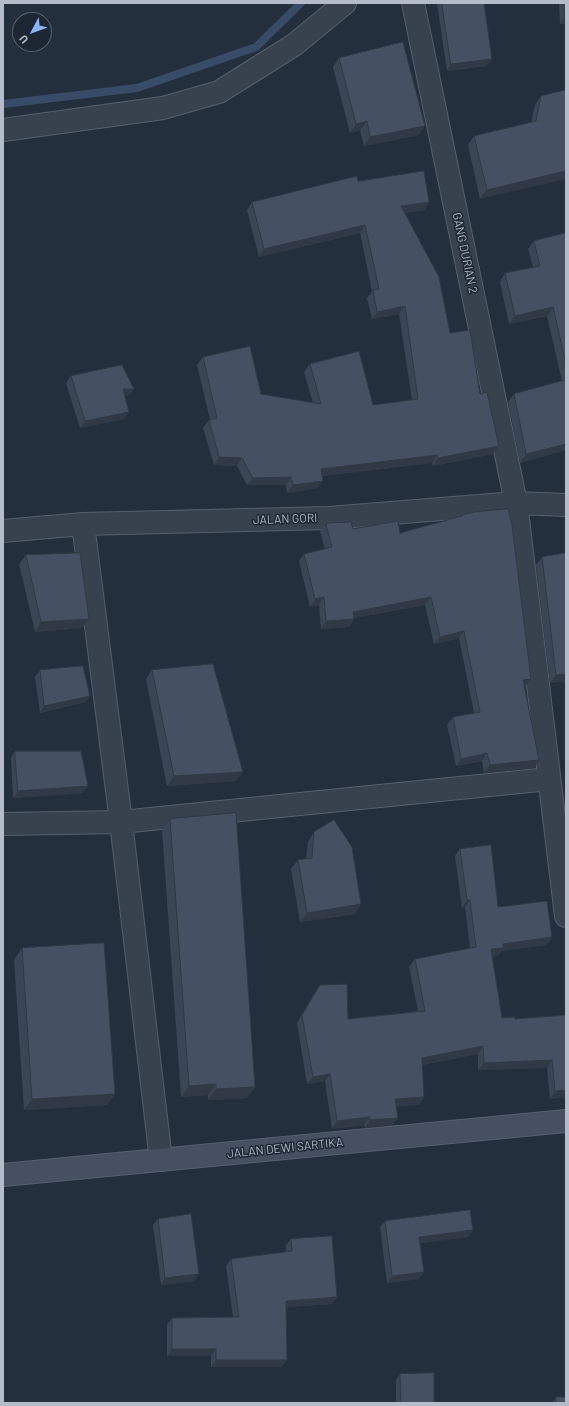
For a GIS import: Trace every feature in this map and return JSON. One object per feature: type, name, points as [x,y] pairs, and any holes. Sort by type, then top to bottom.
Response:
[{"type":"main road","name":"JALAN DEWI SARTIKA","points":[[3,1175],[566,1121]]},
{"type":"street","points":[[3,130],[163,108],[219,92],[294,45],[345,3]]},
{"type":"street","name":"GANG DURIAN 2","points":[[413,3],[516,503],[566,916]]},
{"type":"street","name":"JALAN GORI","points":[[3,531],[83,524],[328,518],[516,503],[566,505]]},
{"type":"street","points":[[83,524],[121,822],[161,1160]]},
{"type":"street","points":[[3,824],[121,822],[549,779]]},
{"type":"building","points":[[442,3],[484,3],[492,59],[451,64]]},
{"type":"building","points":[[564,3],[566,3],[566,17],[565,17]]},
{"type":"building","points":[[403,42],[425,126],[370,137],[367,121],[356,124],[339,58]]},
{"type":"building","points":[[566,90],[566,171],[487,190],[474,136],[536,121],[541,96]]},
{"type":"building","points":[[424,171],[429,202],[401,206],[439,277],[450,333],[470,330],[480,394],[487,392],[499,446],[438,458],[437,455],[321,469],[323,481],[293,485],[291,477],[253,478],[242,458],[219,457],[209,420],[217,418],[203,357],[250,346],[261,394],[321,404],[310,364],[359,351],[373,405],[418,399],[405,306],[377,312],[373,290],[379,289],[365,225],[264,249],[252,202],[357,176],[358,181]]},
{"type":"building","points":[[566,233],[566,364],[553,307],[515,316],[505,273],[540,266],[534,241]]},
{"type":"building","points":[[122,365],[134,389],[123,389],[129,412],[85,421],[71,376]]},
{"type":"building","points":[[566,380],[566,444],[526,454],[514,394]]},
{"type":"building","points":[[508,509],[512,525],[531,679],[523,680],[539,760],[490,765],[487,753],[461,759],[453,717],[480,712],[464,631],[440,637],[431,597],[353,612],[354,619],[326,621],[324,597],[315,599],[304,554],[332,547],[326,524],[329,523],[351,522],[353,529],[398,521],[400,533],[474,512]]},
{"type":"building","points":[[80,553],[89,619],[41,622],[26,555]]},
{"type":"building","points":[[566,553],[566,674],[556,675],[542,557]]},
{"type":"building","points":[[213,664],[243,772],[174,776],[152,670]]},
{"type":"building","points":[[83,666],[90,696],[44,706],[40,670]]},
{"type":"building","points":[[15,751],[81,751],[88,786],[18,791]]},
{"type":"building","points":[[236,813],[255,1087],[216,1089],[216,1084],[189,1086],[170,819]]},
{"type":"building","points":[[334,820],[352,847],[361,904],[307,913],[298,860],[312,858],[314,832]]},
{"type":"building","points":[[491,845],[498,907],[547,901],[552,937],[503,944],[503,948],[491,949],[502,1018],[515,1017],[515,1019],[566,1015],[566,1090],[555,1091],[552,1060],[484,1063],[483,1046],[422,1058],[424,1097],[395,1099],[398,1118],[370,1120],[370,1117],[337,1121],[330,1074],[313,1077],[302,1015],[320,985],[347,984],[348,1019],[425,1011],[415,959],[476,947],[470,900],[467,900],[460,849]]},
{"type":"building","points":[[104,943],[115,1094],[32,1099],[22,948]]},
{"type":"building","points":[[470,1210],[473,1230],[419,1237],[424,1272],[392,1276],[385,1221]]},
{"type":"building","points":[[191,1214],[199,1274],[165,1278],[158,1219]]},
{"type":"building","points":[[332,1236],[337,1297],[286,1301],[287,1360],[216,1360],[216,1349],[172,1349],[172,1318],[239,1317],[231,1259],[292,1251],[291,1239]]},
{"type":"building","points":[[434,1373],[434,1403],[401,1403],[400,1374]]},
{"type":"building","points":[[556,1397],[566,1397],[566,1403],[556,1403]]},
{"type":"waterway","points":[[3,104],[137,88],[256,47],[301,3]]}]
